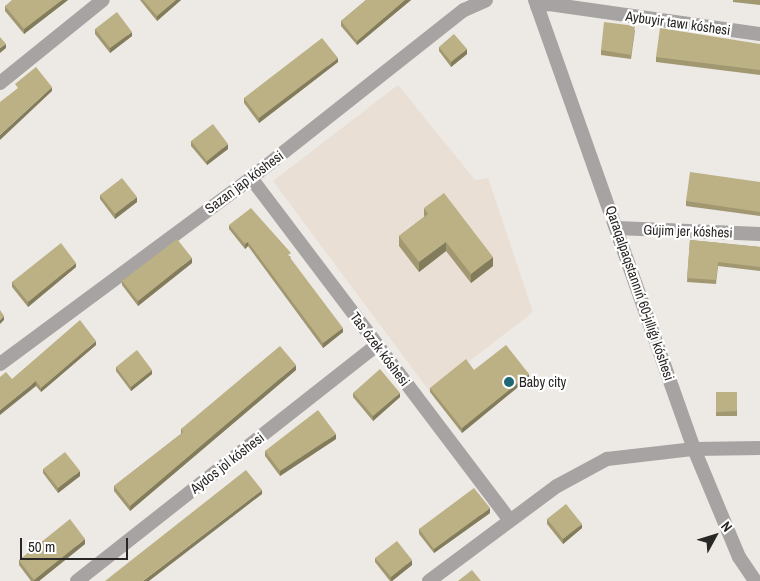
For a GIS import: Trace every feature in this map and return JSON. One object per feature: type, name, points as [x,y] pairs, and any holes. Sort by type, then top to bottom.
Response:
[{"type":"street","points":[[0,83],[103,0]]},
{"type":"street","name":"Sazan jap kóshesi","points":[[0,364],[251,178],[464,10],[486,0]]},
{"type":"street","name":"Aybuyir tawı kóshesi","points":[[536,3],[760,34]]},
{"type":"street","name":"Qaraqalpaqstannıń 60-jıllıǵı kóshesi","points":[[536,3],[694,449],[739,557],[755,581]]},
{"type":"street","name":"Tas ózek kóshesi","points":[[251,178],[510,520]]},
{"type":"street","name":"Gújim jer kóshesi","points":[[617,228],[760,234]]},
{"type":"street","name":"Aydos jol kóshesi","points":[[77,581],[377,345]]},
{"type":"street","points":[[429,581],[557,486],[607,460],[694,449],[760,448]]},
{"type":"shaded area","points":[[398,85],[475,180],[488,178],[533,312],[430,392],[273,181]]},
{"type":"building","points":[[12,0],[62,0],[24,29],[5,6]]},
{"type":"building","points":[[143,0],[176,0],[157,16]]},
{"type":"building","points":[[366,0],[405,0],[357,41],[341,21]]},
{"type":"building","points":[[117,12],[132,32],[110,48],[95,29]]},
{"type":"building","points":[[604,22],[635,26],[631,55],[601,50]]},
{"type":"building","points":[[660,28],[760,44],[760,70],[656,57]]},
{"type":"building","points":[[454,34],[467,49],[451,62],[439,47]]},
{"type":"building","points":[[0,37],[6,44],[0,48]]},
{"type":"building","points":[[322,38],[338,58],[259,118],[244,98]]},
{"type":"building","points":[[36,67],[52,87],[0,135],[0,102],[18,88],[15,84]]},
{"type":"building","points":[[213,124],[228,144],[207,161],[191,141]]},
{"type":"building","points":[[690,172],[760,182],[760,212],[686,201]]},
{"type":"building","points":[[122,178],[137,197],[115,214],[100,195]]},
{"type":"building","points":[[444,193],[493,257],[471,274],[446,242],[419,262],[399,236],[428,214],[424,208]]},
{"type":"building","points":[[251,208],[291,253],[288,255],[343,328],[323,343],[248,242],[245,244],[229,225]]},
{"type":"building","points":[[177,239],[192,258],[138,301],[122,281]]},
{"type":"building","points":[[690,240],[760,247],[760,267],[718,262],[716,280],[687,278]]},
{"type":"building","points":[[61,243],[76,263],[28,302],[12,282]]},
{"type":"building","points":[[0,310],[4,316],[0,320]]},
{"type":"building","points":[[80,320],[96,341],[41,388],[36,381],[0,410],[0,377],[6,372],[12,379]]},
{"type":"building","points":[[506,345],[529,374],[462,428],[430,388],[466,359],[474,370]]},
{"type":"building","points":[[280,346],[296,365],[130,506],[114,486],[183,432],[181,429]]},
{"type":"building","points":[[137,350],[152,370],[131,387],[116,367]]},
{"type":"building","points":[[380,369],[400,393],[373,416],[353,393]]},
{"type":"building","points":[[716,392],[737,392],[737,411],[716,412]]},
{"type":"building","points":[[318,410],[336,434],[280,471],[265,451]]},
{"type":"building","points":[[65,452],[80,471],[58,488],[43,469]]},
{"type":"building","points":[[246,470],[262,490],[143,581],[105,581]]},
{"type":"building","points":[[474,488],[490,508],[434,549],[419,529]]},
{"type":"building","points":[[566,504],[582,524],[563,539],[547,519]]},
{"type":"building","points":[[70,519],[85,539],[34,580],[19,560]]},
{"type":"building","points":[[397,541],[412,560],[391,577],[375,558]]},
{"type":"building","points":[[472,570],[481,581],[458,581]]},
{"type":"place","name":"Baby city","points":[[509,382]]}]
